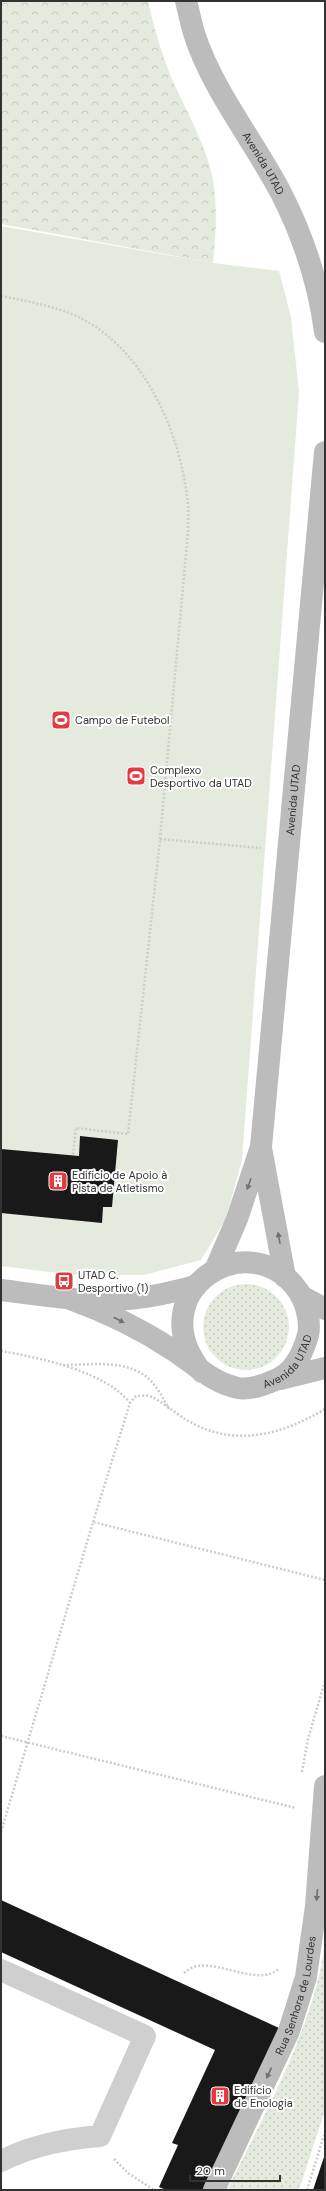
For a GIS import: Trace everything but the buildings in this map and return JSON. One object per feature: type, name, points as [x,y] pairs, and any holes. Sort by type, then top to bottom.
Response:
[{"type":"street","name":"Avenida UTAD","points":[[186,1],[194,34],[212,74],[281,194],[299,236],[312,274],[323,314],[325,332]]},
{"type":"street","name":"Avenida UTAD","points":[[215,1270],[237,1218],[261,1147],[325,452]]},
{"type":"street","name":"Avenida UTAD","points":[[261,1147],[285,1276]]},
{"type":"street","name":"Avenida UTAD","points":[[70,1299],[102,1311],[144,1333],[174,1350],[202,1372],[219,1383],[239,1388],[260,1387],[278,1379],[293,1366],[305,1344],[308,1332],[308,1314],[301,1296],[285,1276],[269,1267],[251,1262],[232,1263],[215,1270],[196,1286],[186,1302],[182,1320],[183,1339],[190,1357],[202,1372]]},
{"type":"street","name":"Avenida UTAD","points":[[1,1290],[70,1299],[110,1300],[144,1298],[196,1286]]},
{"type":"street","points":[[301,1296],[325,1309]]},
{"type":"street","points":[[278,1379],[325,1368]]},
{"type":"street","name":"Rua Senhora de Lourdes","points":[[214,2190],[288,2031],[306,1977],[316,1906],[325,1786]]},
{"type":"street","points":[[1,1970],[145,2036],[100,2136],[54,2142],[19,2153],[1,2161]]},
{"type":"path","points":[[1,296],[44,304],[76,316],[103,332],[126,354],[151,388],[166,418],[179,454],[188,497],[188,532],[160,839],[128,1134],[76,1128],[73,1155]]},
{"type":"path","points":[[160,839],[288,850]]},
{"type":"path","points":[[1,1351],[60,1365],[95,1378],[124,1394],[130,1403]]},
{"type":"path","points":[[60,1365],[120,1366],[138,1371],[152,1382],[169,1409]]},
{"type":"path","points":[[1,1832],[26,1744],[130,1403],[136,1396],[148,1396],[201,1428],[222,1435],[243,1437],[260,1436],[309,1418],[325,1409]]},
{"type":"path","points":[[93,1522],[325,1580]]},
{"type":"path","points":[[301,1774],[308,1739],[325,1681]]},
{"type":"path","points":[[1,1736],[26,1744],[296,1808]]},
{"type":"path","points":[[296,1815],[297,1802]]},
{"type":"path","points":[[184,1973],[196,1966],[214,1965],[256,1976],[269,1976],[276,1972],[282,1964]]},
{"type":"path","points":[[307,2190],[325,2132]]},
{"type":"path","points":[[100,2136],[111,2156],[128,2173],[154,2190]]},
{"type":"green space","points":[[1,1],[148,1],[167,67],[201,141],[212,175],[216,219],[213,263],[1,224]]},
{"type":"green space","name":"Complexo Desportivo da UTAD","points":[[1,226],[213,263],[279,271],[291,317],[299,392],[242,1160],[226,1218],[201,1260],[144,1275],[74,1275],[1,1266]]},
{"type":"green space","points":[[238,1284],[254,1284],[263,1287],[277,1296],[286,1310],[289,1319],[289,1335],[286,1344],[277,1358],[263,1367],[254,1370],[238,1370],[222,1363],[215,1358],[210,1351],[203,1335],[203,1319],[210,1303],[215,1296],[222,1291]]},
{"type":"green space","points":[[325,1942],[325,2110],[299,2190],[227,2190],[272,2100],[299,2037],[311,2005]]},
{"type":"place","name":"Campo de Futebol","points":[[61,720]]},
{"type":"place","name":"Complexo Desportivo da UTAD","points":[[136,776]]},
{"type":"place","name":"Edifício de Apoio à Pista de Atletismo","points":[[58,1181]]},
{"type":"place","name":"UTAD C. Desportivo (1)","points":[[64,1281]]},
{"type":"place","name":"Edifício de Enologia","points":[[220,2096]]}]
